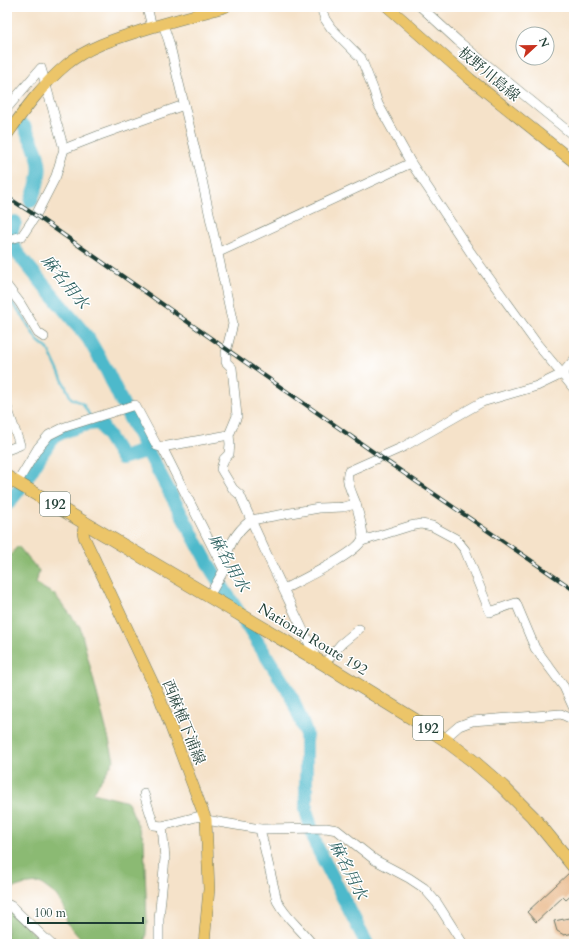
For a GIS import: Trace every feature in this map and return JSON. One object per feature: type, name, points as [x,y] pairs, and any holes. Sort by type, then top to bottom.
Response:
[{"type":"highway","name":"National Route 192","points":[[17,483],[212,591],[227,606],[444,739],[502,786],[533,817],[574,867]]},
{"type":"main road","name":"板野川島線","points":[[388,7],[470,79],[574,162]]},
{"type":"main road","points":[[7,135],[32,100],[46,84],[66,65],[83,54],[119,37],[218,8]]},
{"type":"main road","name":"西麻植下浦線","points":[[85,522],[83,532],[84,537],[159,696],[206,820],[208,889],[204,944]]},
{"type":"street","points":[[147,7],[152,27]]},
{"type":"street","points":[[320,7],[331,28],[361,58],[378,104],[411,163],[471,253],[537,344],[574,389]]},
{"type":"street","points":[[421,7],[458,41],[574,136]]},
{"type":"street","points":[[163,24],[169,42],[219,252],[233,324],[226,362],[232,368],[237,416],[229,435],[229,454],[224,460],[221,469],[233,489],[240,495],[262,547],[320,662],[359,629]]},
{"type":"street","points":[[7,108],[41,68],[64,149],[56,176],[36,216],[22,236],[7,240]]},
{"type":"street","points":[[64,149],[184,105]]},
{"type":"street","points":[[219,252],[411,163]]},
{"type":"street","points":[[7,286],[20,303],[38,333],[44,337]]},
{"type":"street","points":[[362,541],[363,533],[356,504],[347,479],[349,470],[403,447],[482,402],[537,386],[562,374],[574,360]]},
{"type":"street","points":[[17,483],[38,448],[48,436],[65,426],[135,405],[157,446],[162,447],[229,435]]},
{"type":"street","points":[[7,407],[20,445],[7,450]]},
{"type":"street","points":[[162,447],[223,572]]},
{"type":"street","points":[[212,591],[223,572],[230,544],[242,527],[251,520],[319,508],[343,507],[356,504]]},
{"type":"street","points":[[284,589],[328,567],[355,548],[362,541],[410,526],[421,524],[432,526],[456,539],[465,550],[490,612],[516,603],[535,648],[564,687],[574,709]]},
{"type":"street","points":[[444,739],[459,726],[472,721],[561,714],[574,720]]},
{"type":"street","points":[[144,794],[154,825],[162,826],[200,816],[206,820],[260,829],[326,828],[337,830],[375,860],[409,878],[424,888],[437,903],[463,944]]},
{"type":"street","points":[[159,944],[158,919],[165,858],[162,826]]},
{"type":"street","points":[[260,829],[277,901],[288,918],[312,944]]},
{"type":"street","points":[[7,904],[11,906],[51,944]]},
{"type":"green space","points":[[18,546],[39,571],[36,584],[55,595],[80,627],[114,760],[93,793],[128,802],[144,840],[147,922],[145,944],[85,944],[67,923],[64,907],[56,895],[40,883],[26,884],[17,887],[9,891],[7,895],[7,559]]},
{"type":"green space","points":[[7,910],[10,912],[45,944],[7,944]]},
{"type":"building","points":[[569,873],[574,880],[574,893],[566,900],[563,897],[536,922],[527,912]]},
{"type":"building","points":[[574,917],[574,933],[564,935],[557,931],[554,921]]},
{"type":"waterway","name":"麻名用水","points":[[24,126],[34,145],[39,166],[37,183],[31,201]]},
{"type":"waterway","name":"麻名用水","points":[[15,222],[11,235],[15,250],[88,338],[107,371],[127,413],[211,569],[291,695],[306,733],[306,810],[316,845],[367,944]]},
{"type":"waterway","points":[[7,297],[22,315],[37,340],[48,349],[71,398],[83,404],[94,423]]},
{"type":"waterway","points":[[7,504],[23,485],[50,441],[57,435],[69,430],[100,423],[122,458],[148,450]]},
{"type":"railway","points":[[7,197],[38,217],[379,456],[574,590]]}]
